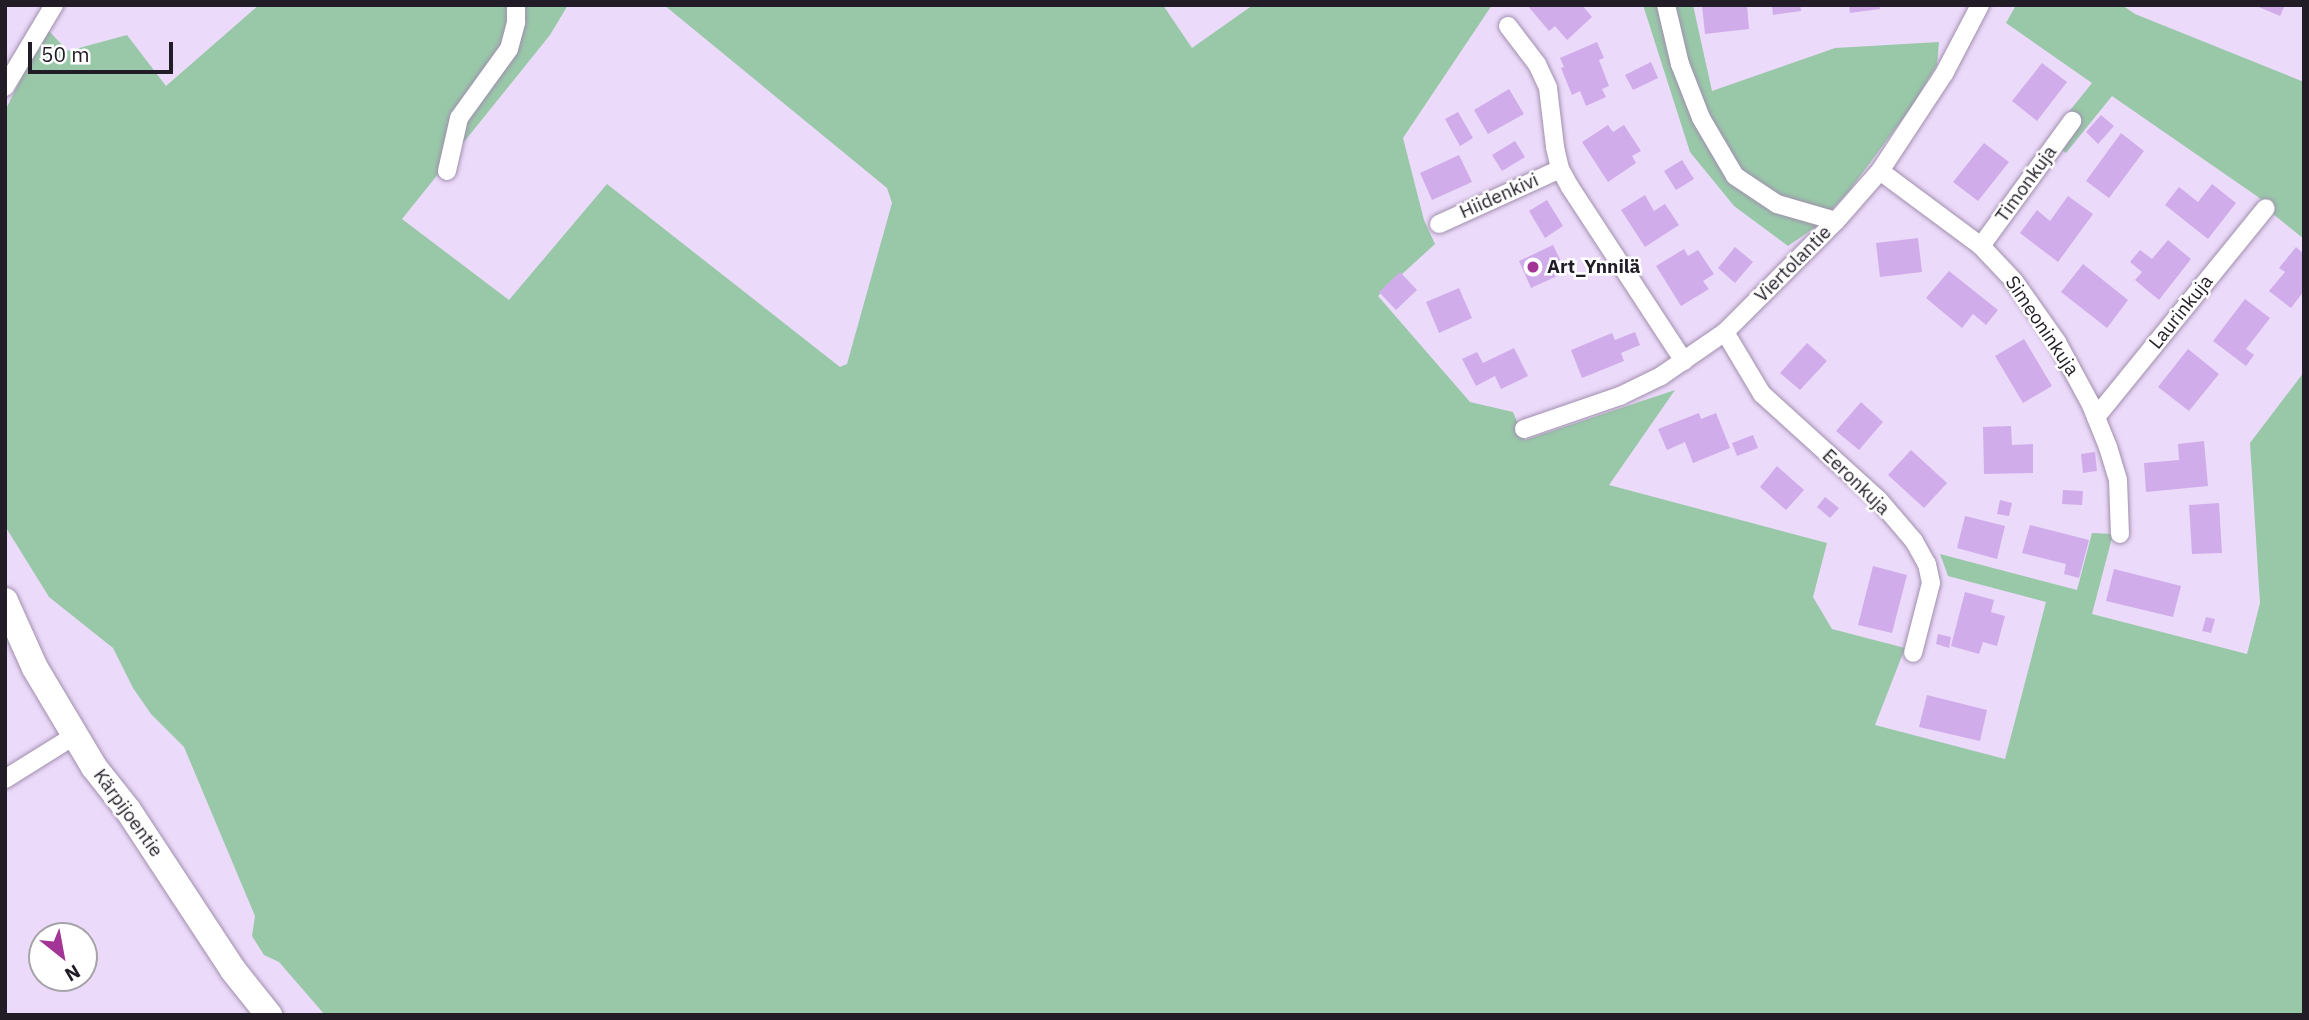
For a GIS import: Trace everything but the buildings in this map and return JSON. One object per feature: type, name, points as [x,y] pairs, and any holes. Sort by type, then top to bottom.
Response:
[{"type":"street","points":[[5,87],[54,5]]},
{"type":"street","points":[[447,171],[459,118],[509,48],[516,22],[516,5]]},
{"type":"street","points":[[1666,5],[1680,64],[1701,118],[1735,176],[1777,204],[1836,221]]},
{"type":"street","name":"Viertolantie","points":[[1524,429],[1620,396],[1661,376],[1725,332],[1836,221],[1880,171],[1944,74],[1980,5]]},
{"type":"street","points":[[1508,26],[1537,64],[1548,88],[1560,169],[1684,361]]},
{"type":"street","name":"Timonkuja","points":[[1981,246],[2072,121]]},
{"type":"street","name":"Hiidenkivi","points":[[1438,224],[1560,169]]},
{"type":"street","name":"Simeoninkuja","points":[[1880,171],[1981,246],[2014,281],[2057,342],[2096,417],[2118,480],[2120,534]]},
{"type":"street","name":"Laurinkuja","points":[[2096,417],[2266,208]]},
{"type":"street","name":"Eeronkuja","points":[[1725,332],[1762,394],[1879,500],[1914,541],[1927,564],[1931,583],[1913,653]]},
{"type":"street","name":"Kärpijoentie","points":[[5,601],[35,668],[74,736],[158,854],[233,971],[269,1015]]},
{"type":"street","points":[[5,779],[74,736]]},
{"type":"green space","points":[[259,5],[568,5],[550,35],[402,219],[509,300],[607,184],[840,367],[847,364],[892,203],[887,188],[664,5],[1163,5],[1192,48],[1253,5],[1492,5],[1403,138],[1424,220],[1435,244],[1378,296],[1470,402],[1513,412],[1525,440],[1675,390],[1609,485],[1827,543],[1813,597],[1832,629],[1905,648],[1875,725],[2005,759],[2046,602],[1948,576],[1940,554],[2077,590],[2092,533],[2113,534],[2092,614],[2247,654],[2260,603],[2250,443],[2304,372],[2304,1015],[325,1015],[279,962],[264,955],[252,936],[255,916],[184,747],[151,714],[133,688],[113,648],[49,597],[5,526],[5,111],[46,28],[68,51],[127,35],[166,86]]},
{"type":"green space","points":[[1643,5],[1693,5],[1712,91],[1835,48],[1939,42],[1937,65],[1910,109],[1849,191],[1817,226],[1788,246],[1734,206],[1690,152]]},
{"type":"green space","points":[[2016,5],[2122,5],[2135,14],[2304,82],[2304,239],[2273,214],[2241,252],[2223,246],[2261,199],[2112,96],[2066,153],[2047,139],[2092,83],[2006,23]]},
{"type":"place","name":"Art_Ynnilä","points":[[1533,267]]}]
